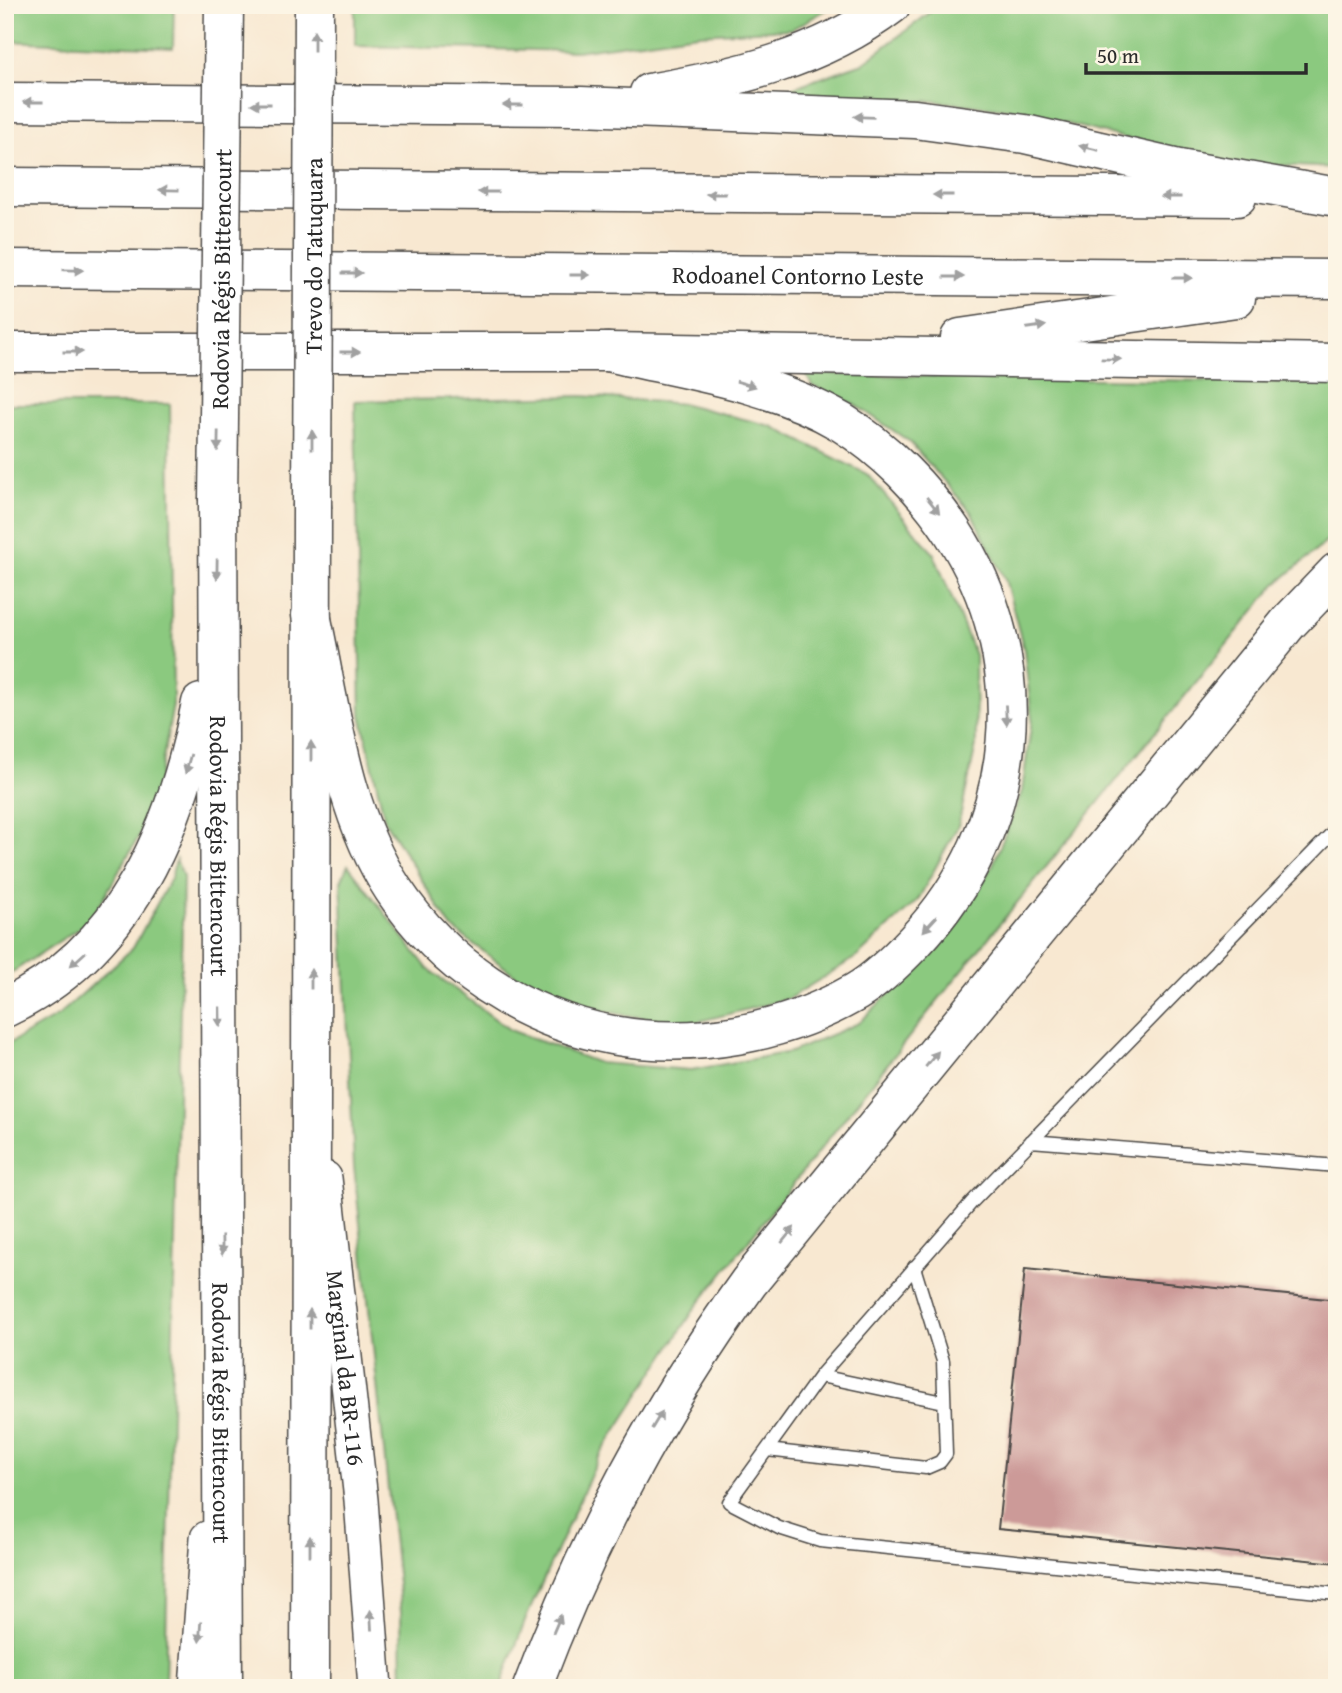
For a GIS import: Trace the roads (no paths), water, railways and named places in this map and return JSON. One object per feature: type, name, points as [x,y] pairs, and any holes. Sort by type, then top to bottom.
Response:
[{"type":"highway","name":"Rodovia Régis Bittencourt","points":[[223,1688],[223,1319],[216,625],[224,5]]},
{"type":"highway","name":"Trevo do Tatuquara","points":[[311,615],[314,5]]},
{"type":"highway","points":[[581,106],[688,86],[784,62],[828,45],[866,24],[891,5]]},
{"type":"highway","points":[[5,102],[581,106],[915,119],[972,124],[1179,169],[1337,198]]},
{"type":"highway","points":[[5,187],[1337,198]]},
{"type":"highway","name":"Rodoanel Contorno Leste","points":[[5,269],[1337,279]]},
{"type":"highway","points":[[847,355],[1337,284]]},
{"type":"highway","points":[[5,352],[608,352],[1337,363]]},
{"type":"highway","points":[[311,615],[345,772],[370,848],[393,889],[433,941],[475,977],[526,1008],[581,1029],[644,1040],[696,1040],[750,1033],[807,1017],[859,990],[895,962],[937,918],[972,862],[998,794],[1007,732],[1004,667],[993,611],[972,561],[935,505],[889,458],[841,422],[783,395],[608,352]]},
{"type":"highway","points":[[532,1688],[585,1557],[637,1454],[695,1358],[741,1293],[1280,632],[1337,572]]},
{"type":"highway","points":[[310,1688],[311,615]]},
{"type":"highway","points":[[5,1008],[28,997],[72,965],[104,936],[132,896],[158,849],[191,755],[216,625]]},
{"type":"main road","name":"Marginal da BR-116","points":[[310,1047],[360,1500],[375,1688]]},
{"type":"main road","points":[[195,1688],[223,1319]]},
{"type":"lane","points":[[1337,828],[1031,1141],[914,1267],[820,1376],[729,1502],[779,1528],[820,1541],[1337,1594]]},
{"type":"lane","points":[[1031,1141],[1337,1166]]},
{"type":"lane","points":[[767,1450],[926,1468],[940,1462],[946,1454],[943,1360],[914,1267]]},
{"type":"lane","points":[[820,1376],[944,1402]]}]
